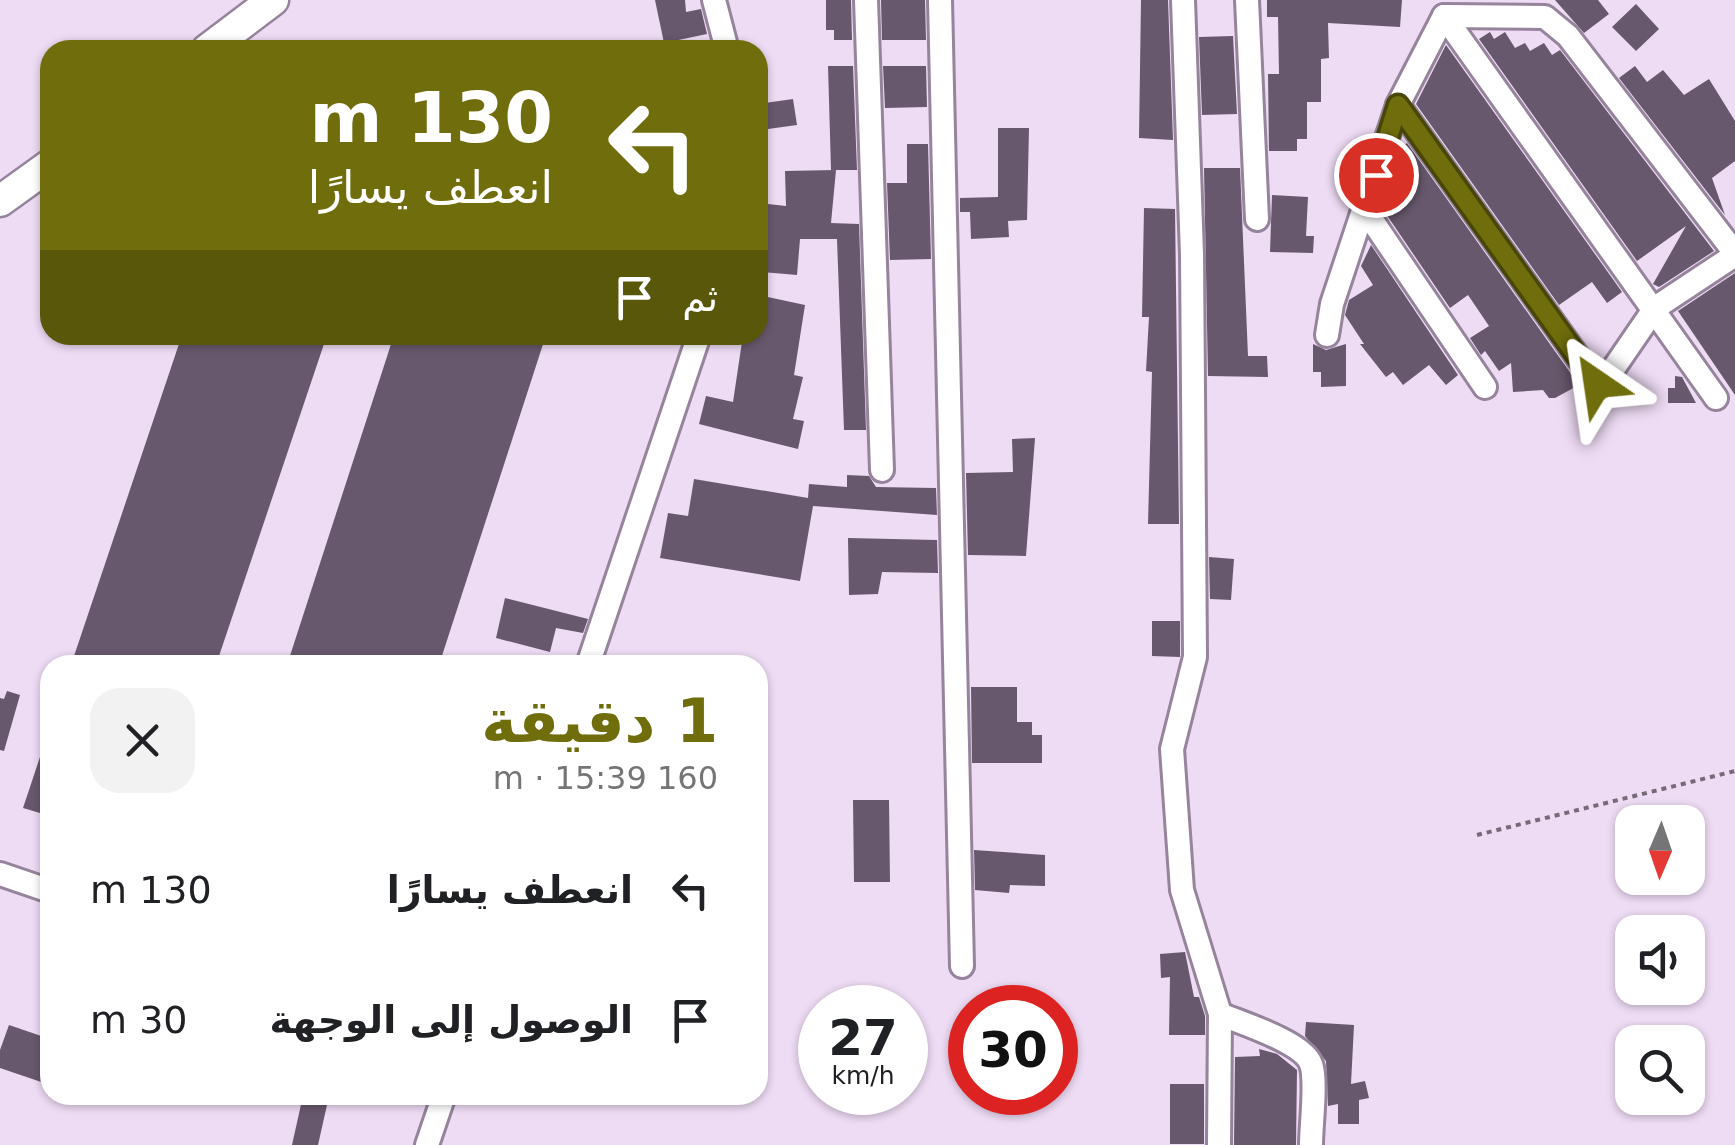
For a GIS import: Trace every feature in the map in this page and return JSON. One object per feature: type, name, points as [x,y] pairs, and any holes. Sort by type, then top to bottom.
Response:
[{"type":"main road","points":[[220,40],[273,0]]},
{"type":"main road","points":[[0,201],[40,172]]},
{"type":"street","points":[[714,0],[725,40]]},
{"type":"street","points":[[866,0],[882,470]]},
{"type":"street","points":[[940,0],[962,966]]},
{"type":"street","points":[[1183,0],[1192,255],[1194,657],[1172,750],[1182,890],[1220,1014],[1219,1145]]},
{"type":"street","points":[[1247,0],[1258,218]]},
{"type":"street","points":[[1398,105],[1597,384],[1604,381],[1655,308],[1735,254],[1568,36],[1538,8],[1444,16]]},
{"type":"street","points":[[1327,335],[1332,304],[1398,105],[1444,16]]},
{"type":"street","points":[[1444,16],[1716,398]]},
{"type":"street","points":[[1365,210],[1484,388]]},
{"type":"street","points":[[591,655],[696,345]]},
{"type":"street","points":[[0,874],[40,888]]},
{"type":"street","points":[[1220,1014],[1301,1050],[1312,1064],[1311,1145]]},
{"type":"street","points":[[428,1145],[441,1105]]},
{"type":"path","points":[[1477,835],[1735,771]]},
{"type":"building","points":[[655,0],[685,0],[686,12],[701,9],[707,34],[663,40]]},
{"type":"building","points":[[826,0],[851,0],[852,40],[834,40],[834,30],[826,30]]},
{"type":"building","points":[[881,0],[925,0],[926,40],[882,40]]},
{"type":"building","points":[[1141,0],[1168,0],[1173,140],[1139,138]]},
{"type":"building","points":[[1267,0],[1402,0],[1400,27],[1328,23],[1329,58],[1321,59],[1321,102],[1307,102],[1307,139],[1297,139],[1297,151],[1269,151],[1268,74],[1279,74],[1278,17],[1267,17]]},
{"type":"building","points":[[1555,0],[1598,0],[1609,14],[1584,33]]},
{"type":"building","points":[[1636,4],[1659,29],[1636,51],[1612,27]]},
{"type":"building","points":[[1490,32],[1494,39],[1505,32],[1515,48],[1525,43],[1530,51],[1544,43],[1552,55],[1560,50],[1714,251],[1659,287],[1653,284],[1686,226],[1637,261],[1479,39]]},
{"type":"building","points":[[1233,36],[1237,114],[1202,115],[1199,37]]},
{"type":"building","points":[[1446,45],[1622,292],[1607,303],[1592,282],[1559,305],[1416,104]]},
{"type":"building","points":[[828,66],[853,66],[857,170],[831,170]]},
{"type":"building","points":[[883,66],[926,66],[927,107],[885,108]]},
{"type":"building","points":[[1635,66],[1647,82],[1663,70],[1684,95],[1709,79],[1735,121],[1735,161],[1712,178],[1725,215],[1619,78]]},
{"type":"building","points":[[793,99],[797,125],[768,129],[768,103]]},
{"type":"building","points":[[998,128],[1029,128],[1027,220],[1008,221],[1009,237],[971,239],[970,212],[960,212],[960,198],[998,197]]},
{"type":"building","points":[[1407,143],[1579,385],[1555,398],[1549,398],[1543,390],[1513,392],[1511,363],[1499,371],[1485,351],[1481,355],[1470,338],[1489,326],[1468,295],[1450,308],[1382,208],[1398,196],[1388,182],[1399,162],[1399,149]]},
{"type":"building","points":[[907,144],[928,144],[931,259],[890,260],[887,183],[907,183]]},
{"type":"building","points":[[1204,168],[1240,168],[1248,356],[1267,356],[1268,377],[1208,376]]},
{"type":"building","points":[[836,170],[831,223],[859,224],[866,430],[844,430],[837,239],[800,239],[797,275],[768,273],[768,204],[786,206],[785,171]]},
{"type":"building","points":[[1272,195],[1308,197],[1306,236],[1314,236],[1313,253],[1270,252]]},
{"type":"building","points":[[1144,208],[1175,209],[1179,524],[1148,524],[1152,372],[1146,371],[1149,317],[1142,317]]},
{"type":"building","points":[[1371,245],[1458,375],[1446,385],[1429,365],[1403,385],[1393,372],[1386,377],[1360,344],[1364,344],[1345,315],[1349,300],[1373,285],[1361,266]]},
{"type":"building","points":[[1735,273],[1735,395],[1678,311]]},
{"type":"building","points":[[768,297],[805,305],[794,375],[803,377],[793,419],[804,421],[798,449],[699,424],[706,396],[733,402],[742,345],[768,345]]},
{"type":"building","points":[[1313,344],[1326,350],[1346,344],[1346,386],[1321,387],[1321,372],[1313,372]]},
{"type":"building","points":[[179,345],[324,345],[219,655],[74,655]]},
{"type":"building","points":[[391,345],[543,345],[442,655],[290,655]]},
{"type":"building","points":[[1675,376],[1682,377],[1696,403],[1668,403],[1668,388],[1675,388]]},
{"type":"building","points":[[1035,438],[1026,556],[968,555],[966,473],[1013,472],[1012,439]]},
{"type":"building","points":[[847,475],[869,476],[876,487],[936,488],[937,515],[813,506],[800,581],[660,558],[668,513],[688,516],[694,479],[808,498],[809,484],[847,487]]},
{"type":"building","points":[[848,538],[937,540],[938,573],[882,572],[878,594],[849,595]]},
{"type":"building","points":[[1209,557],[1234,559],[1231,600],[1210,599]]},
{"type":"building","points":[[505,598],[588,619],[583,633],[556,628],[550,652],[496,638]]},
{"type":"building","points":[[1152,621],[1180,621],[1180,657],[1152,656]]},
{"type":"building","points":[[971,687],[1017,687],[1017,722],[1032,722],[1032,735],[1042,735],[1042,763],[972,763]]},
{"type":"building","points":[[7,691],[20,695],[4,751],[0,750],[0,698],[4,699]]},
{"type":"building","points":[[40,757],[40,813],[23,808]]},
{"type":"building","points":[[853,800],[889,800],[890,882],[854,882]]},
{"type":"building","points":[[974,850],[1045,855],[1045,886],[1010,885],[1009,893],[975,890]]},
{"type":"building","points":[[1185,952],[1194,997],[1199,997],[1205,1016],[1205,1035],[1169,1035],[1170,977],[1161,978],[1160,954]]},
{"type":"building","points":[[1306,1022],[1354,1025],[1351,1084],[1365,1081],[1369,1098],[1359,1100],[1359,1124],[1338,1124],[1338,1104],[1328,1106],[1326,1061],[1305,1036]]},
{"type":"building","points":[[9,1025],[40,1036],[40,1082],[0,1068],[0,1050]]},
{"type":"building","points":[[1259,1049],[1277,1054],[1297,1070],[1296,1145],[1234,1145],[1235,1057],[1260,1056]]},
{"type":"building","points":[[1170,1084],[1204,1084],[1204,1144],[1170,1144]]},
{"type":"building","points":[[301,1105],[327,1105],[318,1145],[292,1145]]},
{"type":"route","points":[[1376,175],[1398,105],[1597,384]]}]
